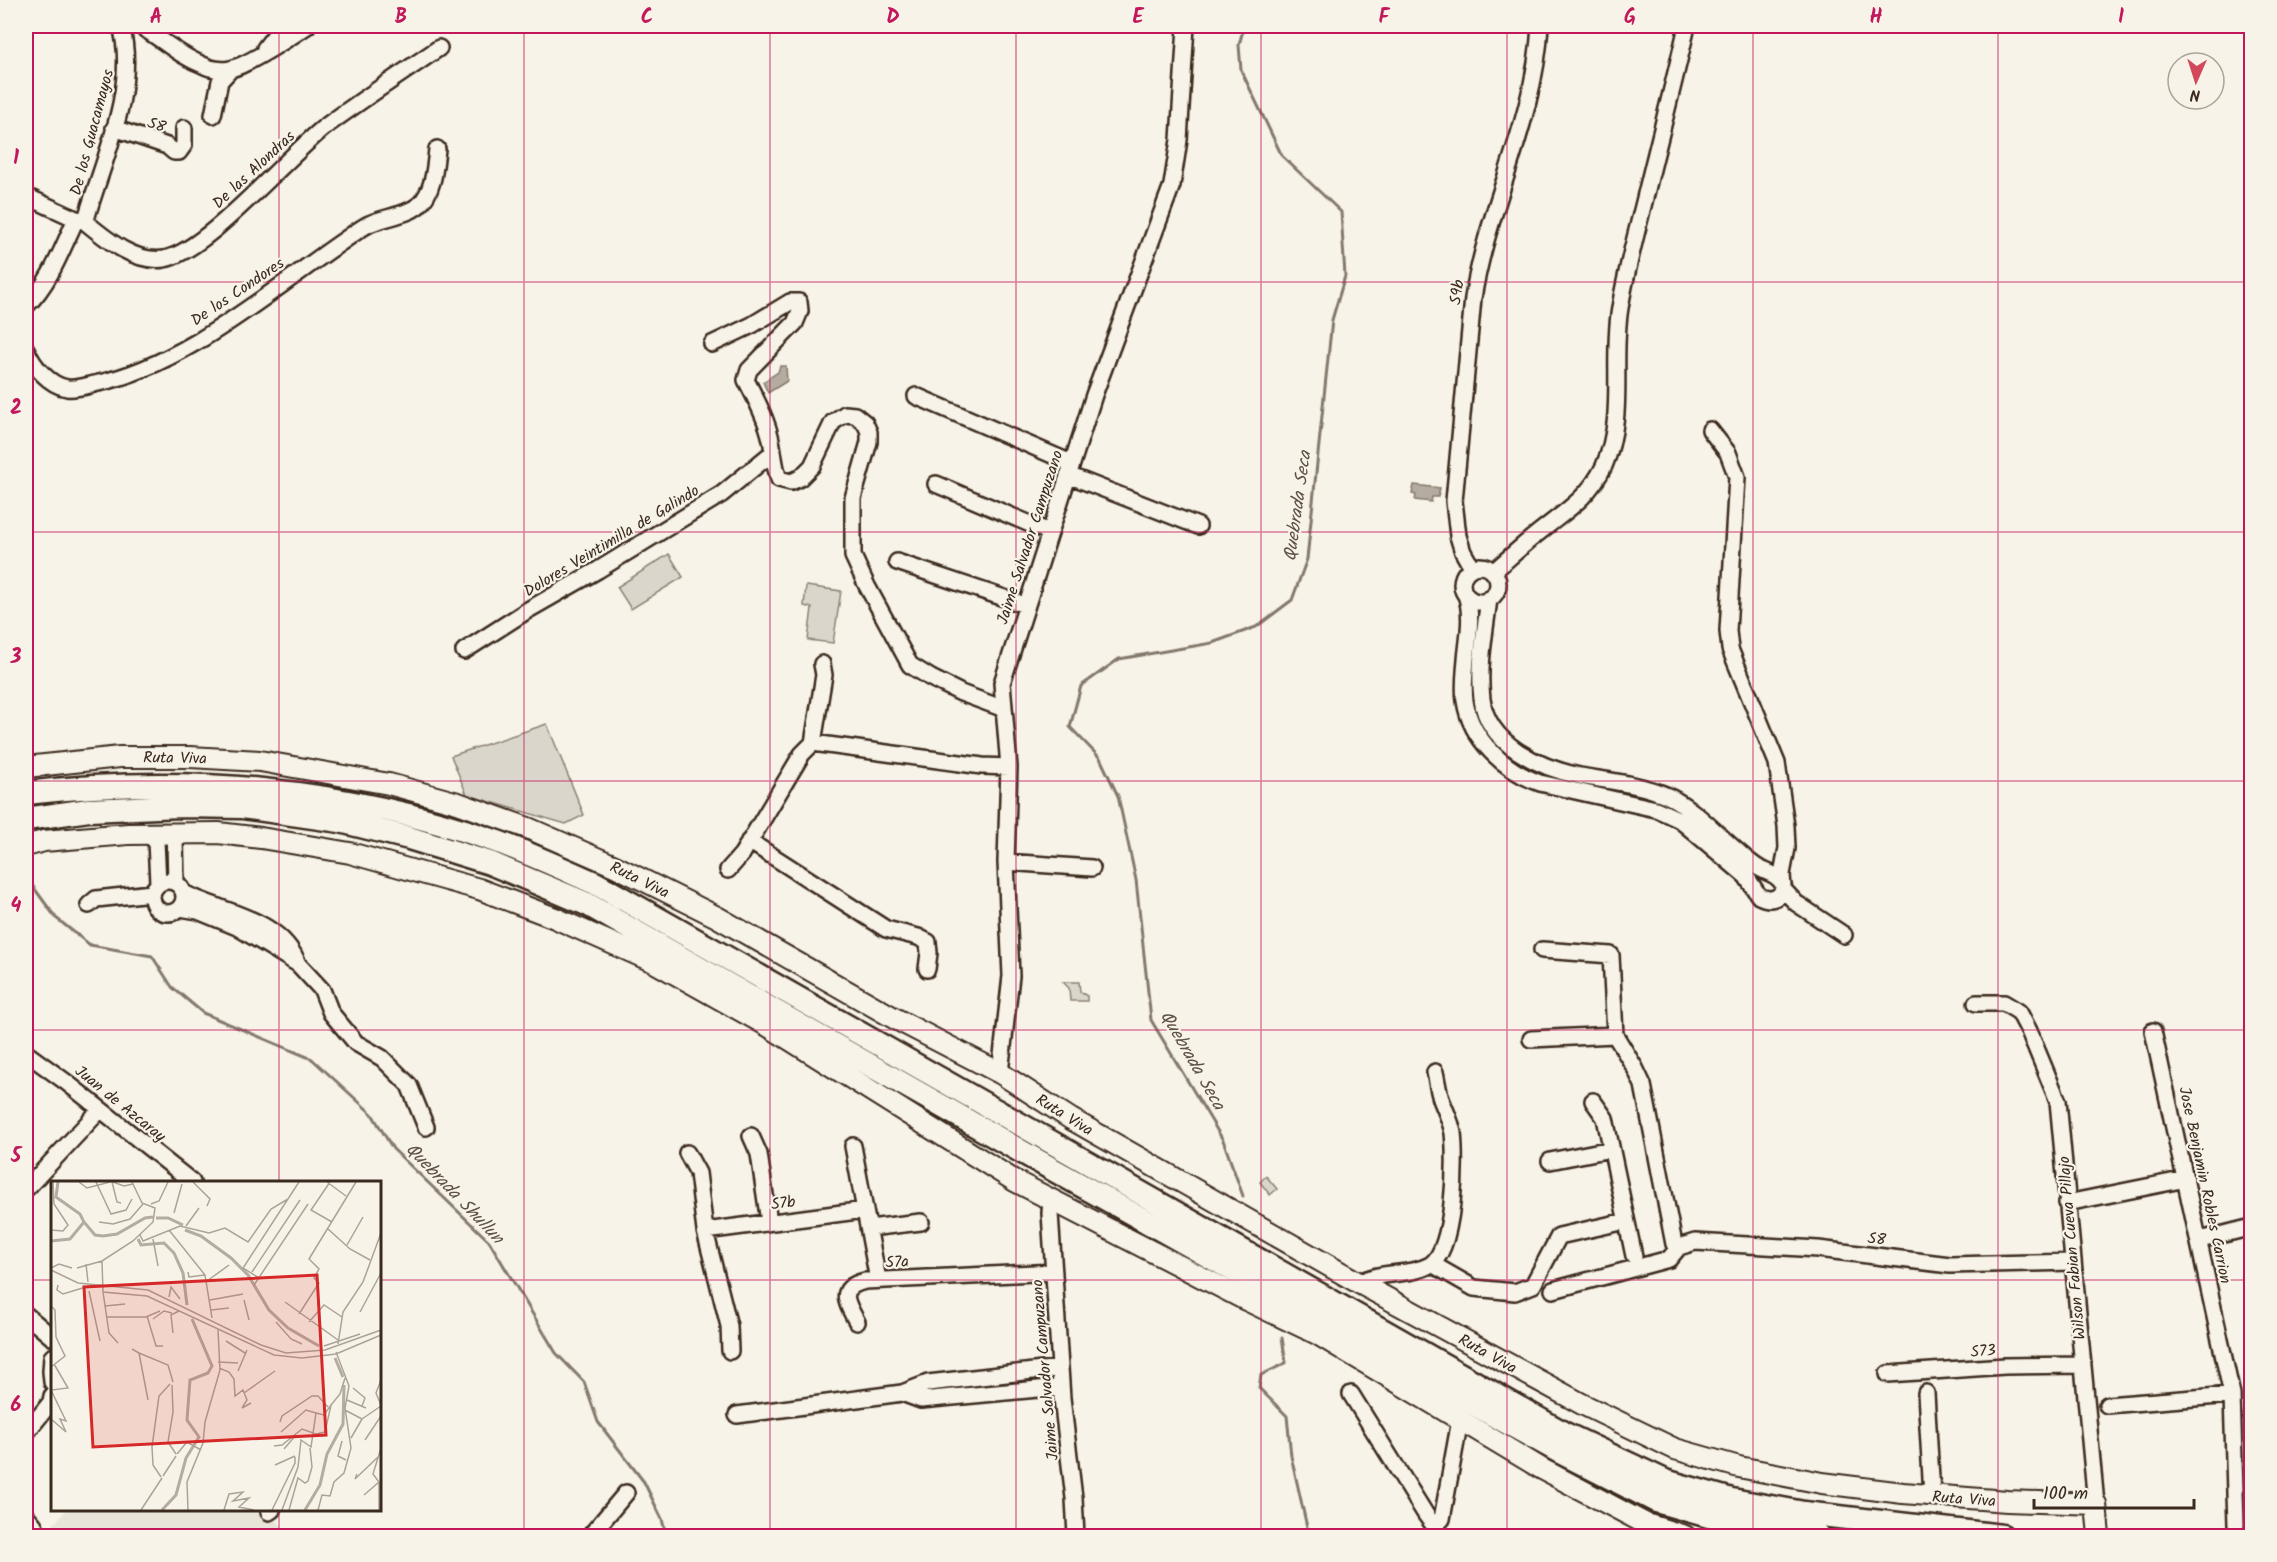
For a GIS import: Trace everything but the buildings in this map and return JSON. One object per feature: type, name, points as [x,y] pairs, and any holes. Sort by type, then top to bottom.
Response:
[{"type":"highway","name":"Ruta Viva","points":[[26,793],[87,785],[243,786],[344,801],[414,816],[498,842],[595,883],[1566,1434],[1665,1481],[1732,1500],[1804,1513],[2002,1536]]},
{"type":"highway","points":[[26,819],[89,810],[180,806],[242,807],[340,821],[490,862],[587,904],[1054,1170],[1558,1451],[1656,1501],[1726,1521],[1818,1536]]},
{"type":"highway","points":[[1317,1334],[1402,1364]]},
{"type":"main road","name":"Ruta Viva","points":[[26,766],[120,757],[190,757],[260,761],[388,784],[459,803],[528,828],[615,866],[717,917],[894,1018],[1000,1073],[1071,1119],[1359,1283],[1582,1404],[1675,1449],[1739,1467],[1822,1483],[1932,1495],[2096,1504]]},
{"type":"main road","points":[[26,846],[44,841],[145,833],[218,833],[261,837],[350,853],[479,889],[555,918],[654,962],[735,1008],[1051,1201],[1317,1334],[1542,1469],[1646,1524],[1685,1536]]},
{"type":"main road","name":"Wilson Fabian Cueva Pillajo","points":[[2096,1504],[2099,1536]]},
{"type":"street","name":"De los Guacamayos","points":[[26,196],[80,219],[87,216],[114,128],[126,75],[125,40],[121,26]]},
{"type":"street","points":[[140,26],[168,46],[204,66],[221,70],[231,69],[259,55],[307,26]]},
{"type":"street","points":[[259,55],[282,26]]},
{"type":"street","name":"Jaime Salvador Campuzano","points":[[1000,1073],[1011,976],[1006,862],[1009,767],[1002,683],[1025,605],[1094,395],[1172,185],[1179,140],[1186,26]]},
{"type":"street","name":"S9b","points":[[1472,568],[1463,552],[1458,536],[1454,501],[1473,298],[1478,269],[1524,116],[1536,64],[1540,26]]},
{"type":"street","points":[[1493,572],[1574,506],[1591,487],[1604,466],[1612,439],[1617,402],[1619,311],[1628,265],[1687,26]]},
{"type":"street","name":"De las Alondras","points":[[80,219],[110,241],[140,256],[153,259],[176,255],[219,225],[293,154],[325,127],[439,48]]},
{"type":"street","points":[[213,115],[220,81],[231,69]]},
{"type":"street","name":"S8","points":[[114,128],[167,146],[174,152],[179,152],[184,144],[184,129]]},
{"type":"street","name":"De los Condores","points":[[26,349],[50,382],[66,388],[113,381],[148,368],[222,326],[369,224],[419,205],[428,193],[434,175],[436,149]]},
{"type":"street","points":[[26,306],[50,275],[80,219]]},
{"type":"street","points":[[712,344],[752,325],[790,302],[799,302],[800,311],[795,323],[749,370],[746,380],[756,398],[770,434],[779,479],[791,482],[800,478],[812,466],[833,422],[845,414],[855,415],[865,423],[870,442],[853,498],[854,556],[867,586],[910,665],[961,693],[1004,709]]},
{"type":"street","points":[[916,396],[1070,469],[1198,526]]},
{"type":"street","points":[[1466,595],[1476,601],[1489,599],[1494,595],[1498,583],[1493,572],[1487,567],[1479,566],[1472,568],[1463,577],[1463,589],[1470,614],[1465,700],[1476,731],[1502,762],[1526,778],[1540,783],[1656,809],[1672,816],[1746,876],[1759,896],[1774,899],[1779,896],[1783,886],[1787,848],[1777,763],[1737,666],[1729,640],[1737,477],[1728,453],[1710,430]]},
{"type":"street","name":"Dolores Veintimilla de Galindo","points":[[464,651],[722,494],[772,453]]},
{"type":"street","points":[[936,484],[1049,532]]},
{"type":"street","points":[[897,562],[1025,605]]},
{"type":"street","points":[[1489,599],[1482,669],[1482,700],[1486,715],[1503,738],[1514,748],[1550,768],[1640,787],[1682,804],[1755,866],[1774,874],[1796,903],[1844,935]]},
{"type":"street","points":[[728,870],[742,854],[802,754],[813,743],[824,675],[822,664]]},
{"type":"street","points":[[813,743],[982,766],[1009,767]]},
{"type":"street","points":[[145,833],[156,841],[155,888],[151,899],[157,910],[169,913],[180,894],[175,841],[186,833]]},
{"type":"street","points":[[749,841],[886,928],[928,942],[927,969]]},
{"type":"street","points":[[1006,862],[1092,868]]},
{"type":"street","points":[[88,905],[96,898],[155,888],[165,881],[198,911],[237,927],[298,964],[321,990],[332,1013],[356,1043],[382,1058],[409,1085],[426,1127]]},
{"type":"street","points":[[1542,950],[1611,955],[1615,1035],[1642,1084],[1674,1244],[1679,1247]]},
{"type":"street","name":"Wilson Fabian Cueva Pillajo","points":[[1976,1003],[2004,1003],[2019,1012],[2058,1101],[2096,1504]]},
{"type":"street","name":"Jose Benjamin Robles Carrion","points":[[2153,1031],[2232,1395],[2236,1525]]},
{"type":"street","points":[[1531,1039],[1615,1035]]},
{"type":"street","name":"Juan de Azcaray","points":[[26,1053],[62,1087],[100,1110],[191,1181]]},
{"type":"street","points":[[1359,1283],[1372,1277],[1411,1272],[1432,1264],[1441,1254],[1445,1244],[1453,1192],[1453,1133],[1440,1097],[1435,1072]]},
{"type":"street","points":[[1593,1101],[1605,1118],[1634,1256]]},
{"type":"street","points":[[26,1189],[100,1110]]},
{"type":"street","points":[[751,1136],[759,1154],[769,1222]]},
{"type":"street","name":"S7a","points":[[853,1146],[878,1280],[1054,1272]]},
{"type":"street","points":[[1551,1161],[1611,1149]]},
{"type":"street","points":[[687,1154],[698,1173],[705,1231],[729,1326],[730,1351]]},
{"type":"street","points":[[2067,1203],[2186,1179]]},
{"type":"street","name":"Jaime Salvador Campuzano","points":[[1051,1201],[1061,1389],[1074,1498],[1076,1536]]},
{"type":"street","name":"S7b","points":[[705,1231],[865,1210]]},
{"type":"street","points":[[1432,1264],[1474,1288],[1515,1293],[1533,1285],[1559,1236],[1626,1221]]},
{"type":"street","points":[[869,1228],[921,1222]]},
{"type":"street","points":[[2200,1240],[2252,1227]]},
{"type":"street","name":"S8","points":[[1553,1290],[1669,1259],[1679,1247],[1695,1242],[1818,1249],[1950,1266],[2072,1262]]},
{"type":"street","points":[[856,1322],[846,1297],[848,1288],[854,1284],[878,1280]]},
{"type":"street","points":[[26,1315],[51,1336]]},
{"type":"street","name":"S73","points":[[1888,1374],[2005,1366],[2082,1365]]},
{"type":"street","points":[[737,1415],[902,1392],[928,1383],[1060,1368]]},
{"type":"street","points":[[902,1392],[921,1400],[1049,1388],[1061,1389]]},
{"type":"street","points":[[1926,1393],[1932,1495]]},
{"type":"street","points":[[1351,1394],[1432,1522],[1438,1523],[1442,1519],[1460,1420]]},
{"type":"street","points":[[2107,1405],[2232,1395]]},
{"type":"street","points":[[26,1432],[51,1402]]},
{"type":"street","points":[[590,1536],[626,1493]]},
{"type":"street","points":[[26,1516],[34,1524],[36,1536]]},
{"type":"shaded area","points":[[780,366],[786,366],[787,381],[768,393],[763,382],[778,372]]},
{"type":"shaded area","points":[[1414,485],[1440,488],[1438,497],[1432,497],[1431,502],[1415,500],[1416,495],[1412,494]]},
{"type":"shaded area","points":[[669,554],[683,577],[631,609],[617,587]]},
{"type":"shaded area","points":[[806,586],[841,591],[833,643],[808,640],[812,608],[804,606]]},
{"type":"shaded area","points":[[547,724],[584,815],[566,824],[467,795],[451,756]]},
{"type":"shaded area","points":[[1063,982],[1079,982],[1080,992],[1087,996],[1087,1001],[1070,1001],[1069,988]]},
{"type":"shaded area","points":[[1266,1176],[1277,1189],[1270,1195],[1260,1182]]},
{"type":"shaded area","points":[[65,1511],[261,1511],[297,1536],[44,1536]]},
{"type":"waterway","name":"Quebrada Seca","points":[[1243,1196],[1223,1140],[1151,1020],[1136,880],[1118,796],[1100,758],[1070,727],[1081,686],[1119,659],[1212,643],[1256,627],[1292,600],[1307,559],[1332,320],[1345,276],[1341,212],[1282,156],[1241,70],[1239,45],[1244,26]]},
{"type":"waterway","name":"Quebrada Shullun","points":[[26,877],[56,918],[90,945],[152,956],[172,987],[203,1013],[312,1059],[372,1114],[393,1149],[489,1241],[556,1353],[584,1382],[598,1422],[644,1482],[662,1519],[666,1536]]},
{"type":"waterway","name":"Quebrada Seca","points":[[1282,1338],[1286,1363],[1261,1375],[1259,1388],[1287,1416],[1291,1456],[1309,1536]]}]
